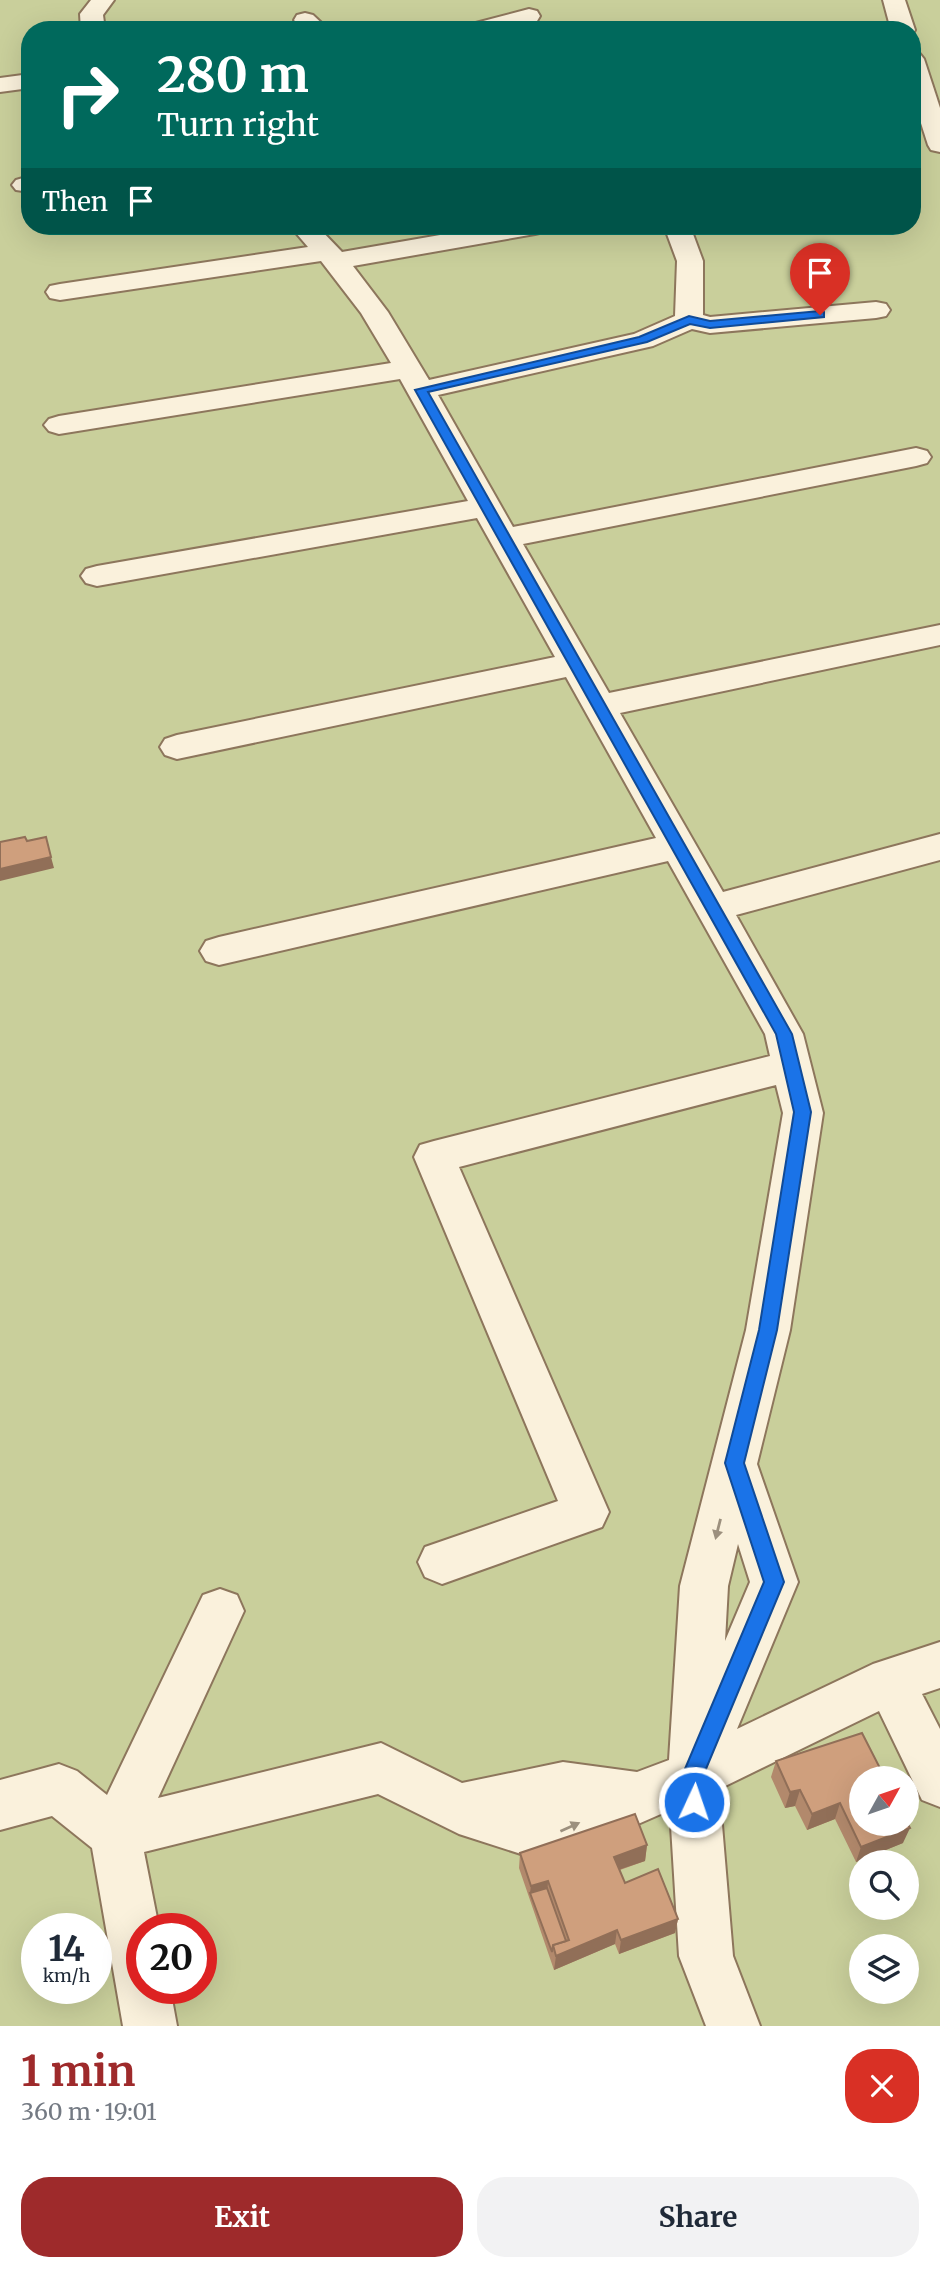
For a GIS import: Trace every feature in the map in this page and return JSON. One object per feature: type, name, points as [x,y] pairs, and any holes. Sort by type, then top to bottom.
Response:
[{"type":"street","points":[[92,21],[91,14],[103,0]]},
{"type":"street","points":[[894,0],[900,21]]},
{"type":"street","points":[[507,21],[529,15]]},
{"type":"street","points":[[0,85],[21,82]]},
{"type":"street","points":[[921,87],[940,145]]},
{"type":"street","points":[[312,235],[333,256],[388,332],[784,1034],[803,1112],[768,1330],[704,1586],[692,1776],[706,1956],[733,2026]]},
{"type":"street","points":[[60,292],[474,235]]},
{"type":"street","points":[[680,235],[690,261],[689,320]]},
{"type":"street","points":[[59,425],[415,380],[642,340],[689,320],[710,325],[876,310]]},
{"type":"street","points":[[504,538],[916,457]]},
{"type":"street","points":[[97,576],[486,507]]},
{"type":"street","points":[[599,706],[940,635]]},
{"type":"street","points":[[177,747],[575,664]]},
{"type":"street","points":[[219,951],[678,846]]},
{"type":"street","points":[[713,908],[940,847]]},
{"type":"street","points":[[442,1562],[586,1512],[434,1157],[791,1066]]},
{"type":"street","points":[[692,1776],[774,1582],[734,1463]]},
{"type":"street","points":[[130,1913],[115,1834],[220,1611]]},
{"type":"street","points":[[115,1834],[381,1768],[459,1809],[549,1837],[637,1797],[692,1776],[890,1681],[940,1664]]},
{"type":"street","points":[[890,1681],[940,1782]]},
{"type":"street","points":[[0,1805],[59,1789],[115,1834]]},
{"type":"street","points":[[146,2004],[150,2026]]},
{"type":"green space","points":[[0,0],[940,0],[940,2026],[0,2026]]},
{"type":"building","points":[[25,837],[27,841],[46,837],[51,857],[0,869],[0,842]]},
{"type":"building","points":[[862,1733],[879,1766],[849,1766],[849,1822],[840,1803],[812,1814],[800,1790],[790,1792],[776,1761]]},
{"type":"building","points":[[635,1814],[647,1845],[614,1857],[625,1883],[658,1869],[678,1919],[621,1940],[617,1930],[556,1956],[553,1945],[569,1940],[548,1881],[531,1886],[520,1853]]},
{"type":"building","points":[[856,1836],[889,1836],[861,1847]]},
{"type":"building","points":[[547,1888],[566,1941],[553,1945],[552,1952],[530,1893]]},
{"type":"route","points":[[694,1802],[692,1776],[774,1582],[734,1463],[768,1330],[803,1112],[784,1034],[421,390],[642,340],[689,320],[710,325],[820,315]]}]
